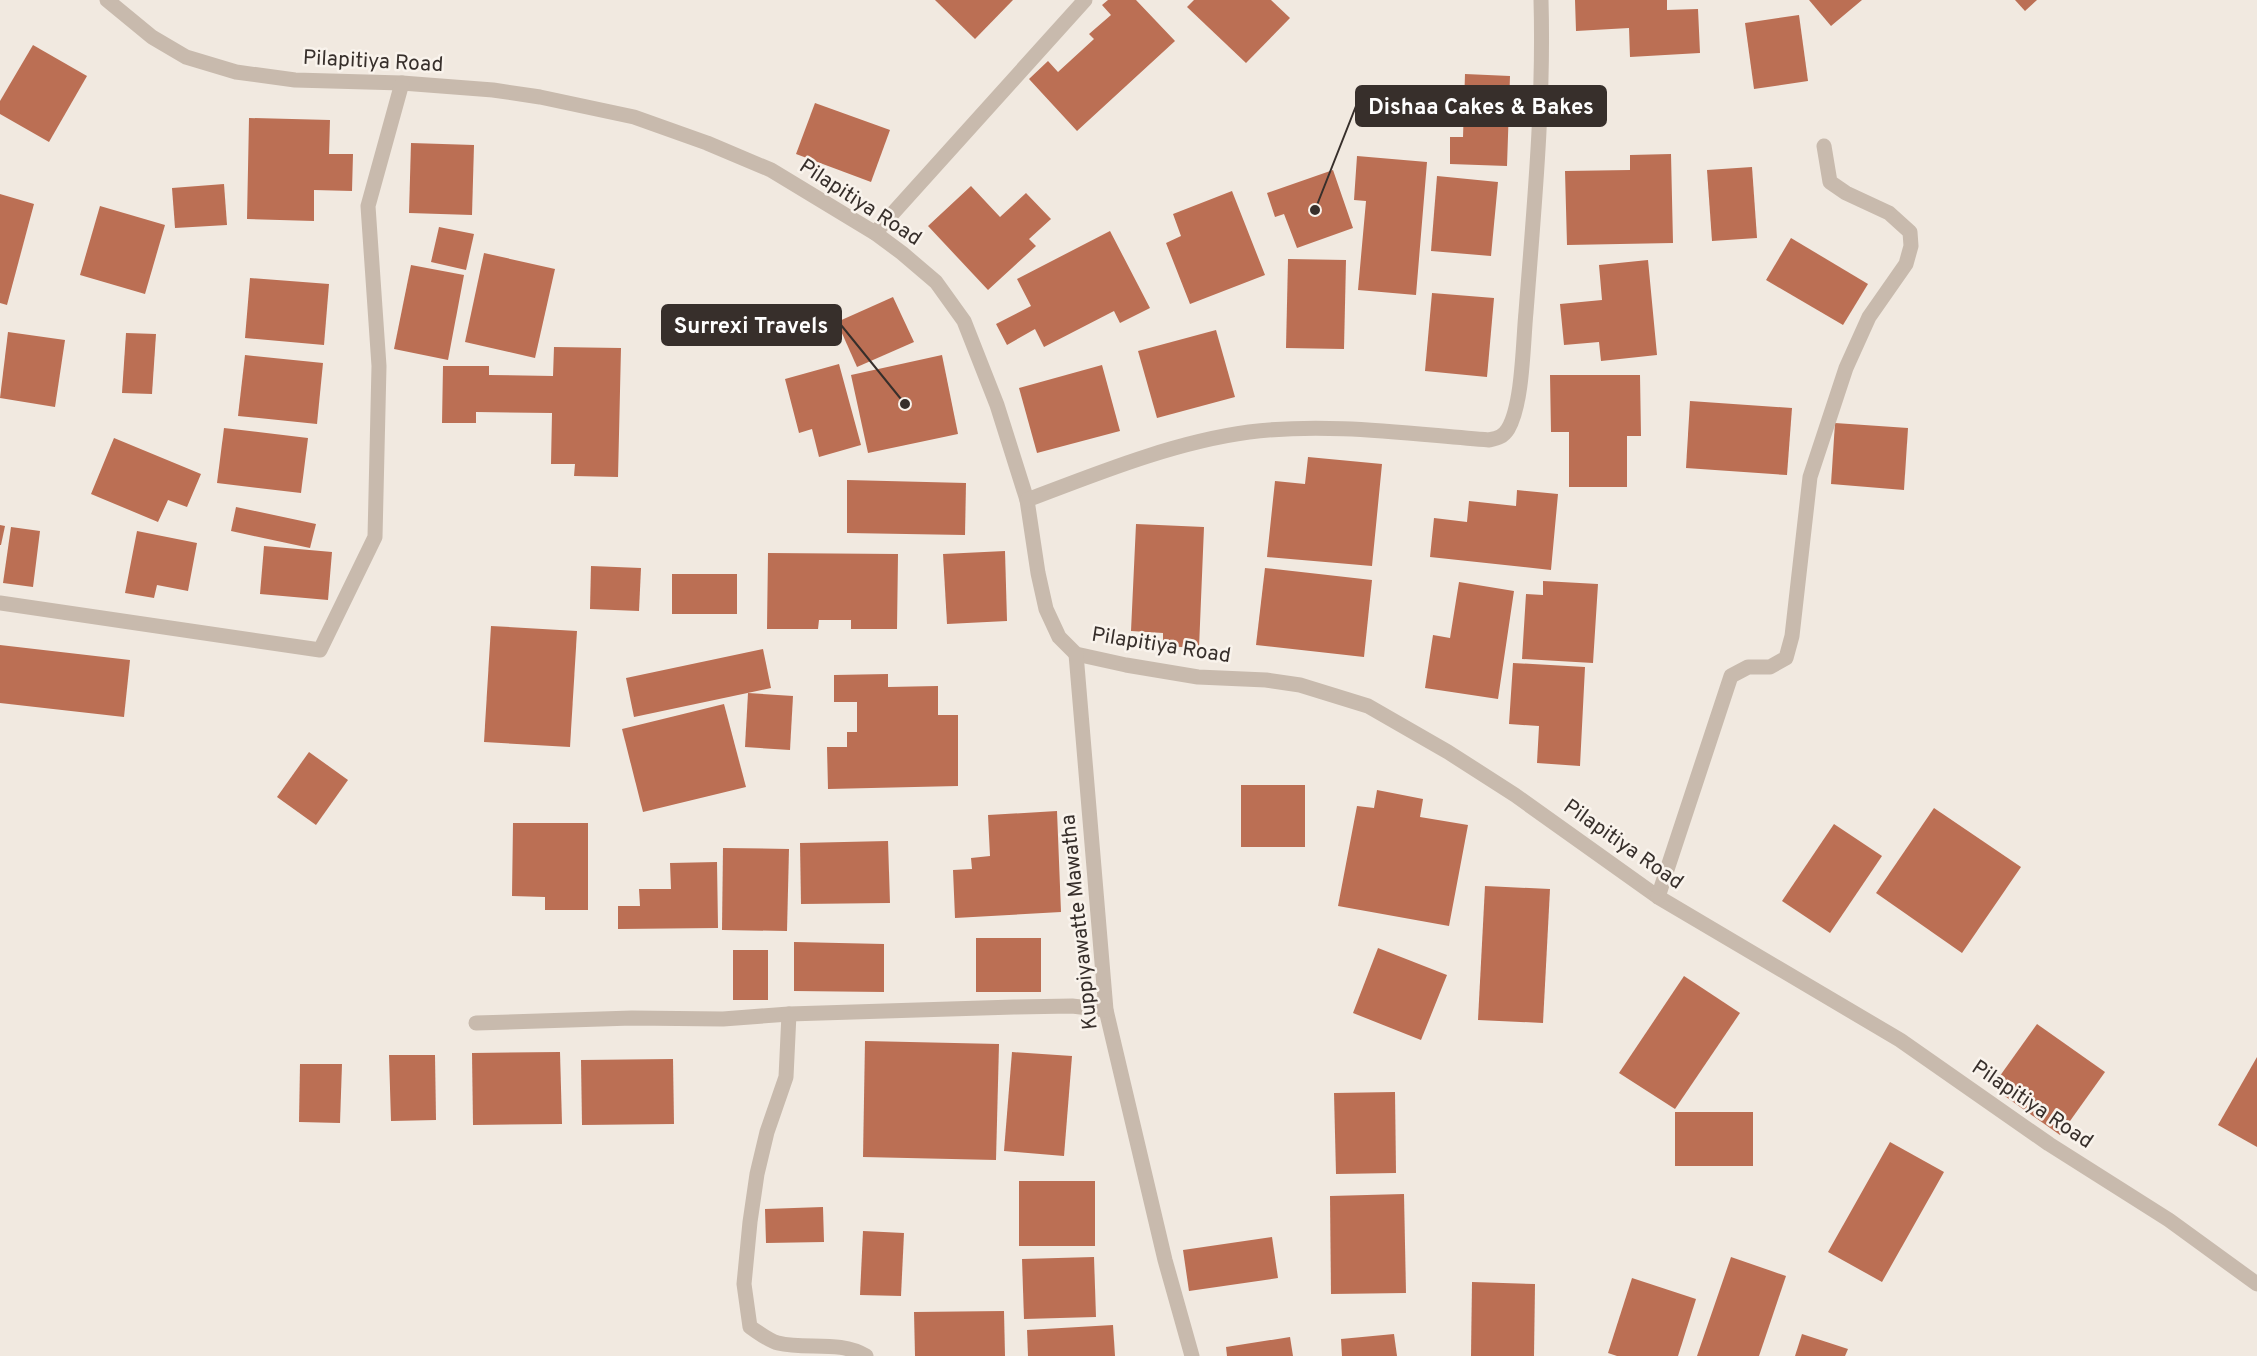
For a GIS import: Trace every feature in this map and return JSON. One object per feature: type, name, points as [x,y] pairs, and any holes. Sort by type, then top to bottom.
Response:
[{"type":"street","name":"Pilapitiya Road","points":[[107,0],[152,37],[186,57],[236,72],[295,80],[402,83],[493,90],[540,97],[633,117],[707,143],[771,170],[875,233],[936,282],[964,321],[997,405],[1027,500],[1046,609],[1059,637],[1077,654],[1198,677],[1266,680],[1300,685],[1368,706],[1448,752],[1515,795],[1658,897],[1900,1040],[2049,1144],[2169,1220],[2257,1284]]},
{"type":"street","points":[[875,233],[1085,0]]},
{"type":"street","points":[[1027,500],[1111,468],[1191,444],[1247,432],[1296,428],[1372,429],[1489,440],[1501,438],[1509,428],[1514,413],[1524,329],[1543,54],[1541,0]]},
{"type":"street","points":[[0,603],[320,650],[375,537],[379,366],[368,206],[402,83]]},
{"type":"street","points":[[1658,897],[1731,676],[1748,667],[1770,668],[1786,658],[1792,636],[1810,477],[1845,368],[1869,317],[1906,264],[1911,246],[1910,232],[1889,213],[1845,193],[1830,182],[1824,146]]},
{"type":"street","name":"Kuppiyawatte Mawatha","points":[[1077,654],[1106,1010],[1165,1260],[1191,1356]]},
{"type":"street","points":[[476,1023],[632,1018],[723,1019],[789,1014],[1072,1006],[1106,1010]]},
{"type":"street","points":[[789,1014],[786,1077],[757,1174],[750,1222],[744,1284],[750,1327],[777,1343],[828,1346],[866,1356]]},
{"type":"building","points":[[935,0],[1013,0],[975,39]]},
{"type":"building","points":[[1108,0],[1136,0],[1175,41],[1077,131],[1029,79],[1048,61],[1058,72],[1094,39],[1089,34],[1111,15],[1102,5]]},
{"type":"building","points":[[1194,0],[1271,0],[1290,18],[1246,63],[1187,7]]},
{"type":"building","points":[[1575,0],[1667,0],[1667,10],[1698,9],[1700,53],[1630,57],[1629,28],[1576,31]]},
{"type":"building","points":[[1809,0],[1862,0],[1831,26]]},
{"type":"building","points":[[2015,0],[2037,0],[2025,11]]},
{"type":"building","points":[[1799,15],[1808,81],[1754,89],[1745,23]]},
{"type":"building","points":[[33,45],[87,76],[49,142],[0,114],[0,101]]},
{"type":"building","points":[[1465,74],[1510,76],[1507,166],[1450,164],[1450,137],[1463,137]]},
{"type":"building","points":[[815,103],[890,130],[871,182],[796,154]]},
{"type":"building","points":[[249,118],[330,120],[329,154],[353,154],[352,191],[314,190],[314,221],[247,219]]},
{"type":"building","points":[[411,143],[474,145],[472,215],[409,213]]},
{"type":"building","points":[[1671,154],[1673,243],[1567,245],[1565,171],[1630,170],[1630,155]]},
{"type":"building","points":[[1357,156],[1427,162],[1416,295],[1358,290],[1366,201],[1354,200]]},
{"type":"building","points":[[1752,167],[1757,238],[1712,241],[1707,170]]},
{"type":"building","points":[[1333,170],[1353,228],[1297,248],[1284,214],[1275,217],[1267,193]]},
{"type":"building","points":[[1437,176],[1498,182],[1491,256],[1431,251]]},
{"type":"building","points":[[224,184],[227,225],[175,228],[172,188]]},
{"type":"building","points":[[971,186],[1000,217],[1026,193],[1051,219],[1029,239],[1036,246],[988,290],[928,226]]},
{"type":"building","points":[[1232,191],[1265,275],[1190,304],[1166,243],[1181,236],[1173,214]]},
{"type":"building","points":[[0,194],[34,204],[7,305],[0,303]]},
{"type":"building","points":[[100,206],[165,225],[145,294],[80,275]]},
{"type":"building","points":[[439,227],[474,234],[466,270],[431,262]]},
{"type":"building","points":[[1110,231],[1150,308],[1120,323],[1114,311],[1044,347],[1035,329],[1007,345],[996,324],[1031,306],[1017,279]]},
{"type":"building","points":[[1791,238],[1868,284],[1843,325],[1766,280]]},
{"type":"building","points":[[484,253],[555,269],[535,358],[465,342]]},
{"type":"building","points":[[1288,259],[1346,260],[1344,349],[1286,348]]},
{"type":"building","points":[[1648,260],[1657,355],[1601,361],[1599,342],[1564,345],[1560,304],[1602,300],[1599,265]]},
{"type":"building","points":[[411,265],[464,275],[448,360],[394,349]]},
{"type":"building","points":[[250,278],[329,284],[324,345],[245,338]]},
{"type":"building","points":[[1432,293],[1494,298],[1487,377],[1425,371]]},
{"type":"building","points":[[893,297],[914,342],[857,367],[837,322]]},
{"type":"building","points":[[1216,330],[1235,397],[1157,418],[1138,351]]},
{"type":"building","points":[[8,332],[65,340],[55,407],[0,398]]},
{"type":"building","points":[[126,333],[156,334],[152,394],[122,393]]},
{"type":"building","points":[[554,347],[621,348],[618,477],[574,476],[575,464],[551,464],[552,413],[476,412],[476,423],[442,423],[443,366],[489,366],[489,375],[553,376]]},
{"type":"building","points":[[245,355],[323,363],[317,424],[238,416]]},
{"type":"building","points":[[942,355],[958,434],[868,453],[851,375]]},
{"type":"building","points":[[839,364],[861,445],[819,457],[812,429],[799,433],[785,379]]},
{"type":"building","points":[[1102,365],[1120,431],[1037,453],[1019,388]]},
{"type":"building","points":[[1550,375],[1640,375],[1641,436],[1627,436],[1627,487],[1569,487],[1569,432],[1551,432]]},
{"type":"building","points":[[1690,401],[1792,408],[1787,475],[1686,468]]},
{"type":"building","points":[[1835,423],[1908,428],[1904,490],[1831,484]]},
{"type":"building","points":[[224,428],[308,438],[301,493],[217,483]]},
{"type":"building","points":[[114,438],[201,474],[187,507],[168,500],[158,522],[91,494]]},
{"type":"building","points":[[1308,457],[1382,464],[1372,566],[1267,557],[1275,481],[1305,484]]},
{"type":"building","points":[[847,480],[966,483],[965,535],[847,533]]},
{"type":"building","points":[[1517,490],[1558,494],[1551,570],[1430,557],[1434,518],[1467,522],[1469,501],[1516,506]]},
{"type":"building","points":[[236,507],[316,524],[310,548],[231,531]]},
{"type":"building","points":[[1136,524],[1204,527],[1199,648],[1163,646],[1163,633],[1131,631]]},
{"type":"building","points":[[0,525],[5,526],[1,545],[0,545]]},
{"type":"building","points":[[11,527],[40,531],[33,587],[3,583]]},
{"type":"building","points":[[137,531],[197,543],[188,591],[157,585],[154,598],[125,593]]},
{"type":"building","points":[[264,546],[332,552],[328,600],[260,594]]},
{"type":"building","points":[[1005,551],[1007,621],[947,624],[943,554]]},
{"type":"building","points":[[768,553],[898,554],[897,629],[851,629],[851,620],[819,620],[818,629],[767,629]]},
{"type":"building","points":[[591,566],[641,568],[639,611],[590,609]]},
{"type":"building","points":[[1265,568],[1372,580],[1364,657],[1256,645]]},
{"type":"building","points":[[672,574],[737,574],[737,614],[672,614]]},
{"type":"building","points":[[1543,581],[1598,584],[1593,663],[1522,659],[1526,594],[1543,595]]},
{"type":"building","points":[[1459,582],[1514,591],[1498,699],[1425,688],[1433,635],[1450,638]]},
{"type":"building","points":[[491,626],[577,631],[570,747],[484,742]]},
{"type":"building","points":[[0,645],[130,660],[124,717],[0,703]]},
{"type":"building","points":[[763,649],[771,688],[634,717],[626,678]]},
{"type":"building","points":[[1513,663],[1585,667],[1580,766],[1537,763],[1539,726],[1509,724]]},
{"type":"building","points":[[888,674],[888,687],[938,686],[938,715],[958,715],[958,786],[828,789],[827,747],[847,747],[847,732],[857,732],[857,702],[834,702],[834,675]]},
{"type":"building","points":[[748,693],[793,696],[790,750],[745,747]]},
{"type":"building","points":[[724,704],[746,787],[643,812],[622,729]]},
{"type":"building","points":[[309,752],[348,780],[316,825],[277,797]]},
{"type":"building","points":[[1241,785],[1305,785],[1305,847],[1241,847]]},
{"type":"building","points":[[1377,790],[1423,799],[1420,817],[1468,825],[1449,926],[1338,906],[1357,806],[1374,808]]},
{"type":"building","points":[[1934,808],[2021,867],[1962,953],[1876,893]]},
{"type":"building","points":[[1057,811],[1061,912],[955,918],[953,870],[972,869],[971,858],[990,856],[988,815]]},
{"type":"building","points":[[513,823],[588,823],[588,910],[545,910],[545,897],[512,896]]},
{"type":"building","points":[[1834,824],[1882,856],[1830,933],[1782,901]]},
{"type":"building","points":[[888,841],[890,903],[801,904],[800,843]]},
{"type":"building","points":[[723,848],[789,849],[787,931],[722,930]]},
{"type":"building","points":[[717,862],[718,928],[618,929],[618,906],[640,906],[639,889],[671,889],[670,863]]},
{"type":"building","points":[[1485,886],[1550,889],[1543,1023],[1478,1020]]},
{"type":"building","points":[[976,938],[1041,938],[1041,992],[976,992]]},
{"type":"building","points":[[794,942],[884,944],[884,992],[794,991]]},
{"type":"building","points":[[1378,948],[1447,975],[1421,1040],[1353,1013]]},
{"type":"building","points":[[733,950],[768,950],[768,1000],[733,1000]]},
{"type":"building","points":[[1684,976],[1740,1013],[1675,1109],[1619,1073]]},
{"type":"building","points":[[2037,1024],[2105,1072],[2060,1135],[1992,1087]]},
{"type":"building","points":[[865,1041],[999,1044],[996,1160],[863,1157]]},
{"type":"building","points":[[560,1052],[562,1124],[473,1125],[472,1053]]},
{"type":"building","points":[[1012,1052],[1072,1056],[1064,1156],[1004,1151]]},
{"type":"building","points":[[389,1055],[435,1055],[436,1120],[391,1121]]},
{"type":"building","points":[[2257,1057],[2257,1147],[2218,1125]]},
{"type":"building","points":[[673,1059],[674,1124],[582,1125],[581,1060]]},
{"type":"building","points":[[300,1064],[342,1064],[340,1123],[299,1122]]},
{"type":"building","points":[[1395,1092],[1396,1173],[1336,1174],[1334,1093]]},
{"type":"building","points":[[1675,1112],[1753,1112],[1753,1166],[1675,1166]]},
{"type":"building","points":[[1890,1142],[1944,1172],[1882,1282],[1828,1252]]},
{"type":"building","points":[[1019,1181],[1095,1181],[1095,1246],[1019,1246]]},
{"type":"building","points":[[1404,1194],[1406,1293],[1331,1294],[1330,1196]]},
{"type":"building","points":[[823,1207],[824,1242],[766,1243],[765,1209]]},
{"type":"building","points":[[863,1231],[904,1233],[901,1296],[860,1295]]},
{"type":"building","points":[[1272,1237],[1278,1278],[1189,1291],[1183,1250]]},
{"type":"building","points":[[1094,1257],[1096,1317],[1024,1319],[1022,1259]]},
{"type":"building","points":[[1731,1257],[1786,1276],[1759,1356],[1697,1356]]},
{"type":"building","points":[[1632,1278],[1696,1299],[1678,1356],[1617,1356],[1608,1353]]},
{"type":"building","points":[[1472,1282],[1535,1284],[1534,1356],[1471,1356]]},
{"type":"building","points":[[1004,1311],[1005,1356],[915,1356],[914,1312]]},
{"type":"building","points":[[1113,1325],[1115,1356],[1028,1356],[1027,1330]]},
{"type":"building","points":[[1394,1334],[1397,1356],[1342,1356],[1341,1339]]},
{"type":"building","points":[[1802,1334],[1848,1349],[1845,1356],[1795,1356]]},
{"type":"building","points":[[1290,1337],[1293,1356],[1227,1356],[1226,1347]]},
{"type":"place","name":"Dishaa Cakes & Bakes","points":[[1315,210]]},
{"type":"place","name":"Surrexi Travels","points":[[905,404]]}]
